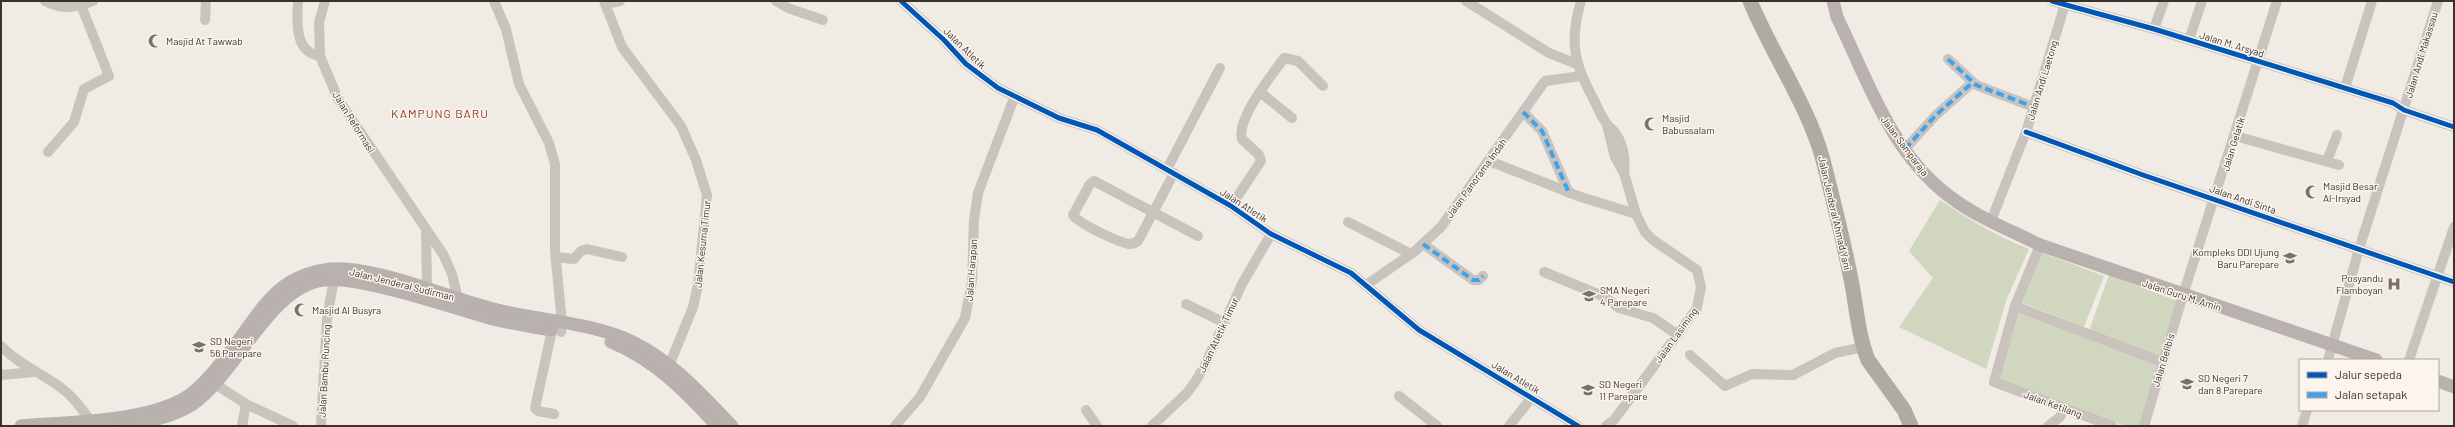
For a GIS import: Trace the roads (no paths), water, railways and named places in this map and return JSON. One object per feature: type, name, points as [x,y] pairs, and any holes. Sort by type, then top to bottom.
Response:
[{"type":"highway","name":"Jalan Jenderal Ahmad Yani","points":[[1750,1],[1765,36],[1814,130],[1845,252],[1863,347],[1868,360],[1904,410],[1911,426]]},
{"type":"main road","name":"Jalan Samparaja","points":[[1833,1],[1837,17],[1883,119],[1921,171],[1949,196],[1991,221]]},
{"type":"main road","name":"Jalan Guru M. Amin","points":[[1991,221],[2040,245],[2183,295],[2331,343],[2373,359]]},
{"type":"main road","name":"Jalan Jenderal Sudirman","points":[[121,426],[145,422],[181,411],[212,381],[277,293],[295,279],[319,270],[417,295],[501,311],[612,342],[630,352],[679,387],[717,426]]},
{"type":"main road","name":"Jalan Jenderal Sudirman","points":[[333,274],[356,271],[427,288],[459,303]]},
{"type":"main road","name":"Jalan Jenderal Sudirman","points":[[558,328],[610,334],[632,342],[669,366],[732,426]]},
{"type":"main road","name":"Jalan Jenderal Sudirman","points":[[21,426],[133,415],[166,406],[189,395],[212,381]]},
{"type":"main road","points":[[2439,381],[2454,387]]},
{"type":"street","points":[[46,1],[60,8],[81,5],[93,1]]},
{"type":"street","points":[[205,20],[206,1]]},
{"type":"street","points":[[298,1],[298,28],[301,43],[310,53],[320,56]]},
{"type":"street","name":"Jalan Reformasi","points":[[325,1],[319,22],[320,56],[338,99],[443,254],[459,303]]},
{"type":"street","points":[[494,1],[506,30],[519,84],[549,143],[556,164],[558,328],[535,408],[538,411],[554,414]]},
{"type":"street","points":[[605,3],[620,1]]},
{"type":"street","points":[[776,1],[823,20]]},
{"type":"street","name":"Jalan Atletik","points":[[901,1],[944,40],[966,64],[980,76],[1014,98],[1059,118],[1097,130],[1231,206],[1272,234],[1338,266],[1366,285],[1419,330],[1532,396],[1578,426]]},
{"type":"street","points":[[1466,1],[1549,52],[1577,64]]},
{"type":"street","name":"Jalan Lasiming","points":[[1581,1],[1574,31],[1577,64],[1581,76],[1607,125],[1613,129],[1621,144],[1625,156],[1624,173],[1636,214],[1645,232],[1653,240],[1692,266],[1699,274],[1699,303],[1678,335],[1611,424]]},
{"type":"street","name":"Jalan M. Arsyad","points":[[2052,1],[2065,3],[2154,29],[2405,107]]},
{"type":"street","points":[[2154,29],[2164,1]]},
{"type":"street","points":[[2189,40],[2202,1]]},
{"type":"street","name":"Jalan Gelatik","points":[[2183,295],[2215,199],[2277,1]]},
{"type":"street","points":[[2345,88],[2372,1]]},
{"type":"street","name":"Jalan Andi Makassau","points":[[2331,343],[2359,249],[2438,1]]},
{"type":"street","name":"Jalan Kesuma Timur","points":[[605,3],[622,47],[681,126],[696,160],[707,196],[698,285],[693,308],[669,366]]},
{"type":"street","name":"Jalan Andi Laetong","points":[[1991,221],[2026,132],[2065,3]]},
{"type":"street","points":[[48,152],[74,122],[84,89],[109,76],[81,5]]},
{"type":"street","points":[[1231,206],[1260,161],[1259,155],[1242,139],[1241,136],[1246,118],[1260,92],[1286,58],[1298,61],[1323,86]]},
{"type":"street","points":[[1948,59],[1972,83],[1981,88],[2034,107]]},
{"type":"street","points":[[1198,236],[1153,212],[1094,181],[1090,184],[1072,213],[1074,218],[1130,244],[1138,241],[1153,212],[1220,68]]},
{"type":"street","name":"Jalan Panorama Indah","points":[[1366,285],[1412,254],[1441,227],[1545,81],[1581,76]]},
{"type":"street","points":[[1905,149],[1936,115],[1972,83]]},
{"type":"street","points":[[1260,92],[1292,118]]},
{"type":"street","name":"Jalan Harapan","points":[[894,426],[920,397],[966,318],[972,281],[974,220],[978,193],[1014,98]]},
{"type":"street","points":[[2405,107],[2454,120]]},
{"type":"street","points":[[2405,107],[2454,127]]},
{"type":"street","points":[[1523,112],[1542,131],[1569,193]]},
{"type":"street","name":"Jalan Andi Sinta","points":[[2026,132],[2454,282]]},
{"type":"street","points":[[2327,161],[2338,135]]},
{"type":"street","points":[[2235,136],[2339,165]]},
{"type":"street","points":[[1489,161],[1569,193],[1636,214]]},
{"type":"street","points":[[1348,222],[1412,254]]},
{"type":"street","points":[[2409,359],[2454,228]]},
{"type":"street","points":[[426,230],[427,288]]},
{"type":"street","name":"Jalan Atletik Timur","points":[[1152,426],[1188,393],[1195,382],[1204,367],[1223,322],[1242,284],[1272,234]]},
{"type":"street","points":[[1423,244],[1473,280],[1479,280],[1483,276]]},
{"type":"street","points":[[2040,245],[2015,306],[2162,362]]},
{"type":"street","points":[[556,257],[574,259],[580,251],[587,250],[622,258]]},
{"type":"street","points":[[1544,272],[1605,297],[1619,308],[1652,318],[1678,335]]},
{"type":"street","name":"Jalan Bambu Runcing","points":[[321,426],[327,318],[333,274]]},
{"type":"street","name":"Jalan Belibis","points":[[2144,426],[2183,295]]},
{"type":"street","points":[[1186,304],[1223,322]]},
{"type":"street","name":"Jalan Ketilang","points":[[2015,306],[1994,382],[2112,426]]},
{"type":"street","points":[[2323,359],[2331,343]]},
{"type":"street","points":[[2328,359],[2331,343]]},
{"type":"street","points":[[1,346],[33,372],[62,388],[72,397],[90,420]]},
{"type":"street","points":[[1690,356],[1725,386],[1752,374],[1793,375],[1835,353],[1863,347]]},
{"type":"street","points":[[1,375],[33,372]]},
{"type":"street","points":[[212,381],[246,404],[293,426]]},
{"type":"street","points":[[1399,396],[1437,426]]},
{"type":"street","points":[[1510,426],[1532,396]]},
{"type":"street","points":[[242,426],[246,404]]},
{"type":"street","points":[[2048,426],[2060,417],[2064,408]]},
{"type":"street","points":[[1086,410],[1097,426]]},
{"type":"street","points":[[2302,426],[2307,411]]},
{"type":"street","points":[[2308,426],[2313,411]]},
{"type":"place","name":"Masjid At Tawwab","points":[[155,41]]},
{"type":"place","name":"Masjid Babussalam","points":[[1651,124]]},
{"type":"place","name":"Masjid Besar Al-Irsyad","points":[[2312,192]]},
{"type":"place","name":"Kompleks DDI Ujung Baru Parepare","points":[[2290,258]]},
{"type":"place","name":"Posyandu Flamboyan","points":[[2394,284]]},
{"type":"place","name":"SMA Negeri 4 Parepare","points":[[1589,296]]},
{"type":"place","name":"Masjid Al Busyra","points":[[301,310]]},
{"type":"place","name":"SD Negeri 56 Parepare","points":[[199,347]]},
{"type":"place","name":"SD Negeri 7 dan 8 Parepare","points":[[2187,384]]},
{"type":"place","name":"SD Negeri 11 Parepare","points":[[1588,390]]},
{"type":"district","name":"KAMPUNG BARU","points":[[440,114]]}]
